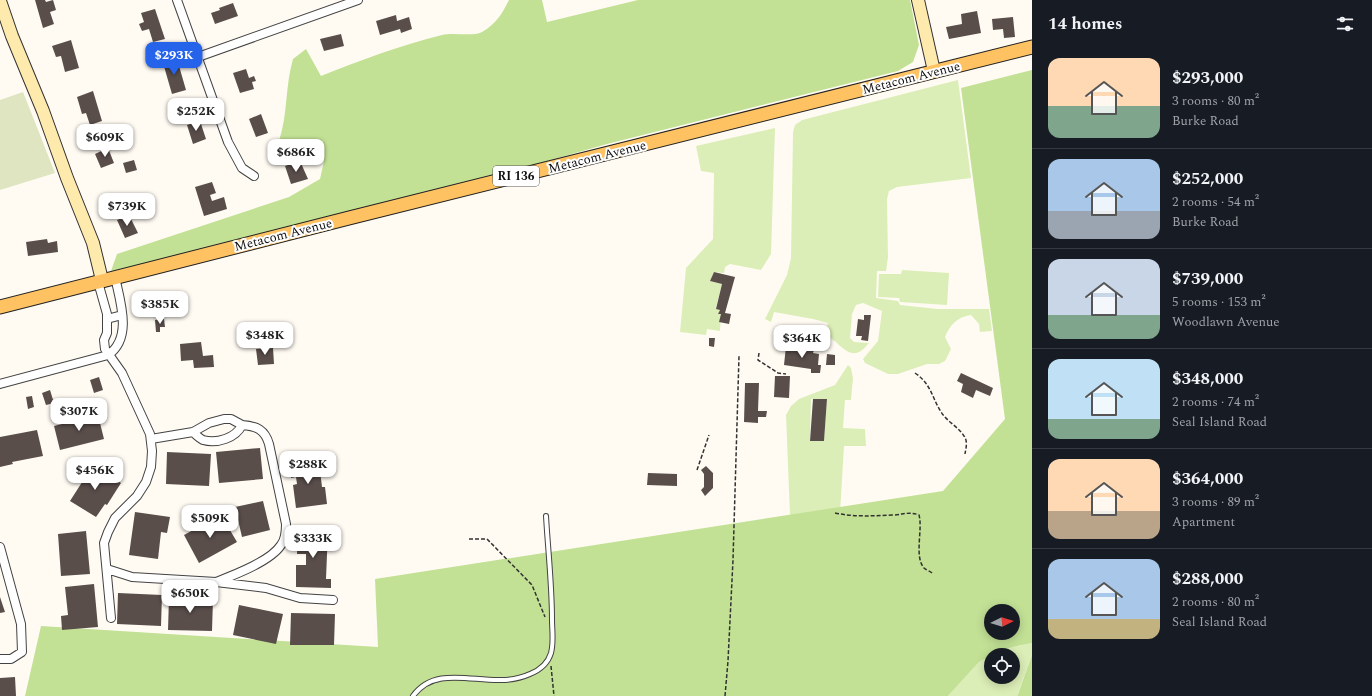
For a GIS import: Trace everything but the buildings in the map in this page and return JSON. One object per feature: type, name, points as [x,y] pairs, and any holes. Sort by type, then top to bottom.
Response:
[{"type":"main road","name":"Metacom Avenue","points":[[0,307],[1032,47]]},
{"type":"street","points":[[177,0],[207,85],[236,159],[242,168],[254,176]]},
{"type":"street","points":[[198,57],[358,0]]},
{"type":"street","points":[[918,0],[934,71]]},
{"type":"street","points":[[0,1],[12,36],[93,243],[105,280],[122,315],[119,343],[108,355],[0,384]]},
{"type":"street","points":[[105,280],[107,333],[104,345],[108,355],[122,373],[151,439],[152,459],[146,482],[137,496],[120,512],[110,526],[104,543],[110,618]]},
{"type":"street","points":[[107,319],[122,315]]},
{"type":"street","points":[[151,439],[193,432],[209,423],[224,419],[231,419],[242,425],[254,426],[267,437],[286,524],[286,531],[282,544],[275,553],[245,570],[216,582]]},
{"type":"street","points":[[193,432],[204,440],[221,440],[235,434],[242,425]]},
{"type":"street","points":[[0,547],[2,564],[21,624],[22,652],[11,659],[0,659]]},
{"type":"street","points":[[107,569],[132,577],[216,582],[266,588],[300,598],[333,600]]},
{"type":"lane","points":[[413,696],[417,690],[435,679],[451,677],[501,680],[520,678],[538,671],[547,661],[551,654],[553,644],[552,599],[546,516]]},
{"type":"path","points":[[759,353],[758,360],[778,373],[786,374]]},
{"type":"path","points":[[725,696],[732,568],[739,356]]},
{"type":"path","points":[[915,373],[922,378],[932,391],[944,416],[965,436],[967,443],[965,454]]},
{"type":"path","points":[[697,470],[709,436]]},
{"type":"path","points":[[835,513],[863,516],[897,515],[911,512],[919,515],[922,523],[920,558],[924,568],[932,573]]},
{"type":"path","points":[[469,539],[487,539],[532,585],[546,623]]},
{"type":"path","points":[[551,654],[554,696]]},
{"type":"green space","points":[[509,0],[542,0],[547,22],[638,0],[910,0],[919,45],[913,62],[898,71],[607,144],[470,183],[234,243],[111,271],[117,254],[289,197],[320,179],[324,161],[320,145],[287,151],[279,141],[284,121],[290,69],[293,59],[306,49],[321,76],[411,43],[447,34],[473,34],[482,32],[491,26],[498,18]]},
{"type":"green space","points":[[1032,70],[1032,643],[1010,648],[984,648],[984,660],[979,662],[948,696],[25,696],[41,626],[378,647],[375,579],[943,491],[1005,419],[961,88]]},
{"type":"green space","points":[[958,80],[971,178],[897,187],[889,191],[887,199],[888,257],[886,271],[877,271],[876,298],[898,301],[900,305],[938,309],[989,309],[992,331],[980,332],[979,324],[971,315],[966,316],[952,325],[945,337],[951,349],[945,361],[939,364],[927,364],[898,374],[888,374],[865,363],[863,359],[878,341],[882,311],[863,303],[856,305],[852,314],[850,338],[854,342],[869,343],[862,350],[856,353],[846,351],[831,338],[825,335],[828,323],[774,312],[771,322],[765,319],[787,275],[791,258],[793,132],[795,125],[802,120]]},
{"type":"green space","points":[[23,92],[55,173],[0,190],[0,100]]},
{"type":"green space","points":[[775,128],[771,254],[761,270],[730,264],[725,267],[724,273],[714,272],[710,281],[722,284],[716,308],[720,310],[718,314],[721,314],[720,331],[707,329],[706,335],[680,332],[686,268],[713,239],[714,173],[701,171],[696,146]]},
{"type":"green space","points":[[902,270],[949,273],[947,305],[900,302],[899,298],[878,297],[879,274],[901,274]]},
{"type":"green space","points":[[848,365],[851,368],[853,378],[851,400],[845,400],[843,428],[865,429],[866,446],[844,446],[840,513],[790,516],[786,415],[791,406],[799,399],[835,385]],"holes":[[[811,399],[827,400],[824,441],[810,440]]]},
{"type":"green space","points":[[1032,643],[1032,655],[1017,696],[948,696],[979,662],[984,660],[984,684],[1020,684],[1020,648],[1011,648]]},
{"type":"green space","points":[[1032,655],[1032,696],[1017,696],[1018,694]]}]
